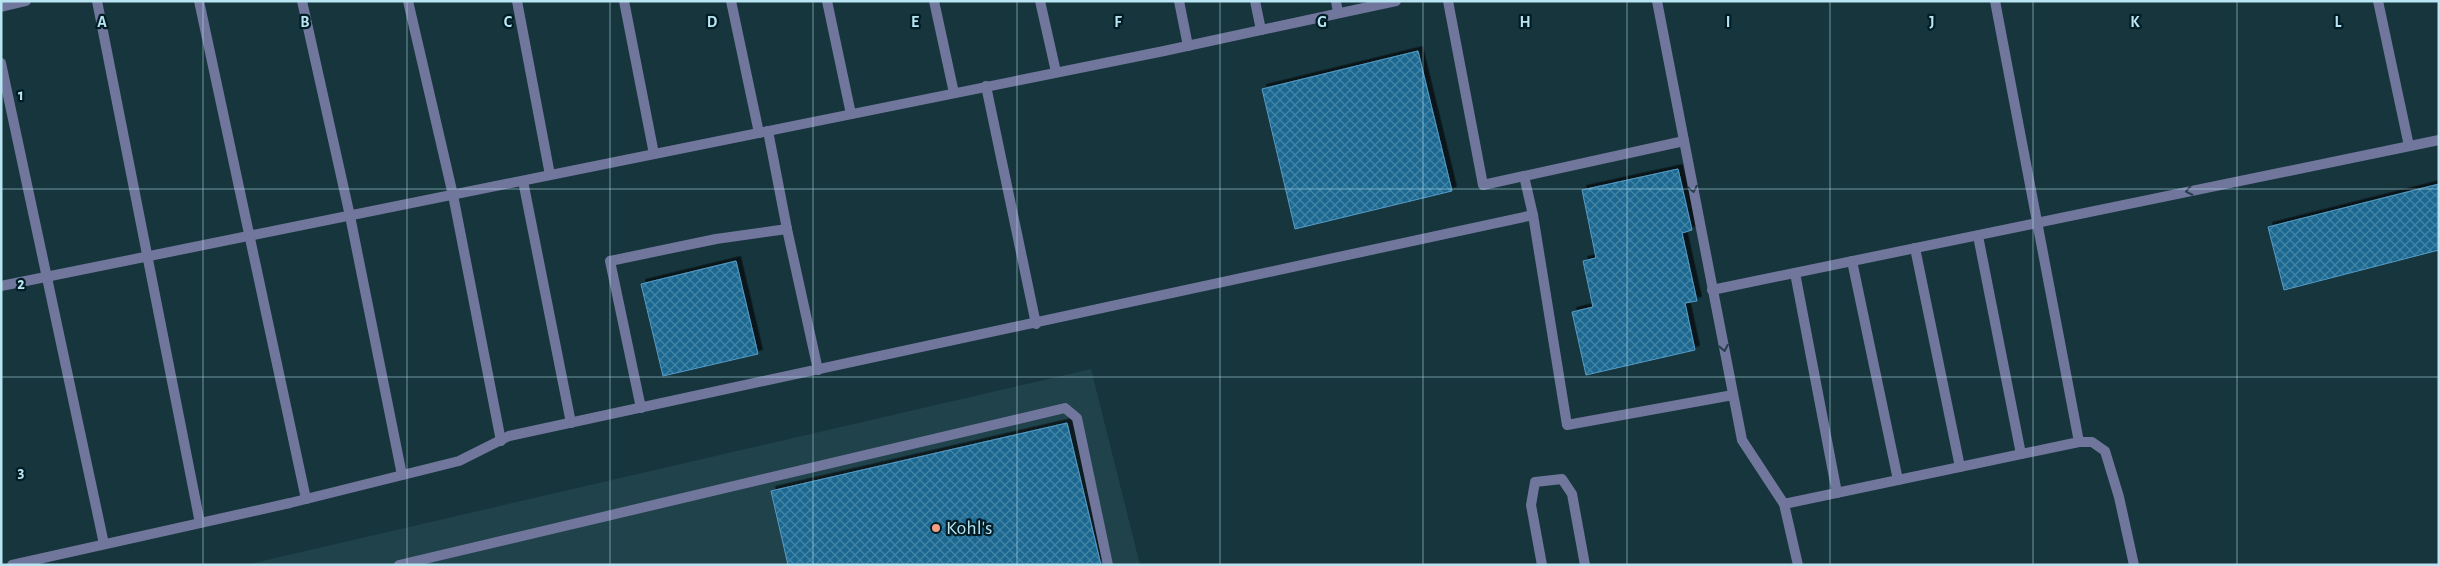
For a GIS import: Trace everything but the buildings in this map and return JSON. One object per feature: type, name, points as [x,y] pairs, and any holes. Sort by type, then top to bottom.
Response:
[{"type":"lane","points":[[1,6],[26,1]]},
{"type":"lane","points":[[97,1],[200,523]]},
{"type":"lane","points":[[199,1],[306,499]]},
{"type":"lane","points":[[302,1],[350,216],[402,475]]},
{"type":"lane","points":[[408,1],[453,195],[501,441]]},
{"type":"lane","points":[[517,1],[550,175]]},
{"type":"lane","points":[[624,1],[654,154]]},
{"type":"lane","points":[[732,1],[787,229],[818,370]]},
{"type":"lane","points":[[827,1],[851,114]]},
{"type":"lane","points":[[934,1],[954,93]]},
{"type":"lane","points":[[1040,1],[1056,72]]},
{"type":"lane","points":[[1179,1],[1188,46]]},
{"type":"lane","points":[[1255,1],[1261,30]]},
{"type":"lane","points":[[1336,1],[1338,13]]},
{"type":"lane","points":[[1,286],[1188,46],[1396,1]]},
{"type":"lane","points":[[1448,1],[1483,185],[1684,141]]},
{"type":"lane","points":[[1657,1],[1742,440],[1784,504],[1798,565]]},
{"type":"lane","points":[[1995,1],[2080,442]]},
{"type":"lane","points":[[2378,1],[2409,146]]},
{"type":"lane","points":[[1,63],[104,544]]},
{"type":"lane","points":[[986,86],[1036,324]]},
{"type":"lane","points":[[1712,290],[1978,236],[2236,180],[2439,140]]},
{"type":"lane","points":[[1524,176],[1533,215],[1567,425],[1733,395]]},
{"type":"lane","points":[[523,180],[571,423]]},
{"type":"lane","points":[[12,565],[306,499],[459,461],[510,436],[1036,324],[1533,215]]},
{"type":"lane","points":[[641,408],[610,261],[716,239],[787,229]]},
{"type":"lane","points":[[1978,236],[2021,454]]},
{"type":"lane","points":[[1915,248],[1960,467]]},
{"type":"lane","points":[[1852,261],[1898,480]]},
{"type":"lane","points":[[1795,273],[1837,493]]},
{"type":"lane","points":[[399,565],[1065,408],[1077,418],[1108,565]]},
{"type":"lane","points":[[1784,504],[2080,442],[2092,442],[2105,451],[2120,496],[2134,565]]},
{"type":"lane","points":[[1542,565],[1531,505],[1535,482],[1562,479],[1572,494],[1585,565]]},
{"type":"shaded area","points":[[1091,369],[1140,565],[245,565]]},
{"type":"place","name":"Kohl's","points":[[936,528]]}]
